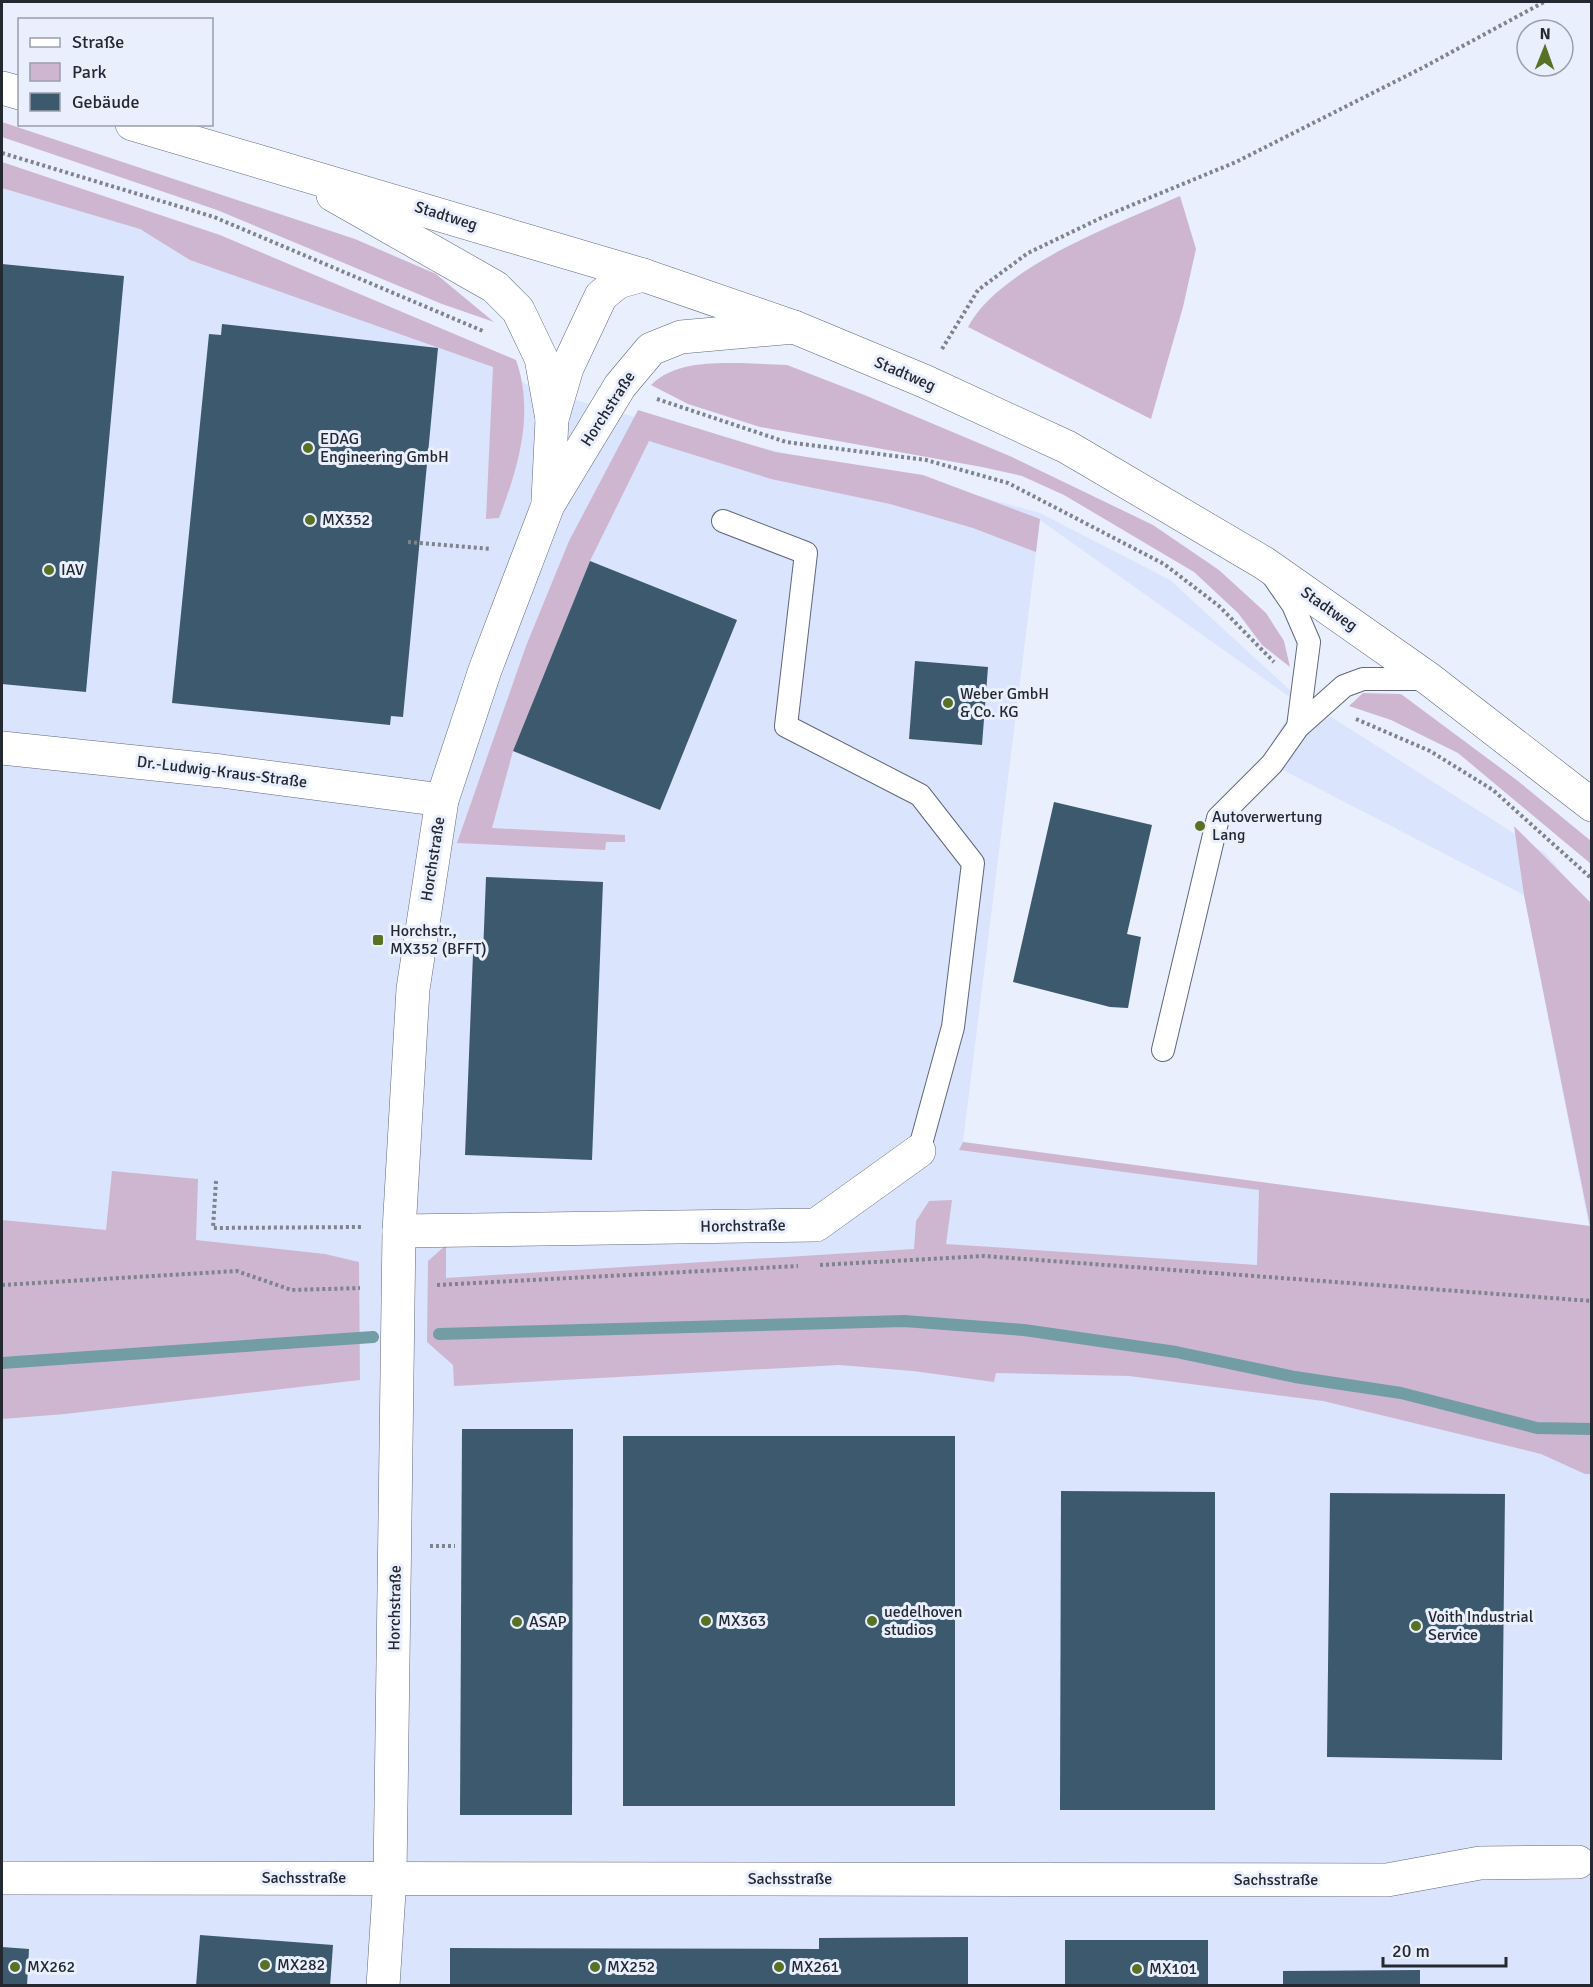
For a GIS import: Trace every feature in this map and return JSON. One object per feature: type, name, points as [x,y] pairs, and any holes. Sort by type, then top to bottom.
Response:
[{"type":"street","points":[[2,88],[18,92]]},
{"type":"street","name":"Stadtweg","points":[[139,126],[643,274],[794,327],[924,381],[1067,447],[1264,563],[1429,678],[1592,805]]},
{"type":"street","points":[[285,168],[495,287],[518,310],[541,358],[552,419]]},
{"type":"street","name":"Horchstraße","points":[[548,505],[552,419],[567,368],[601,296],[618,282],[643,274]]},
{"type":"street","name":"Horchstraße","points":[[383,1986],[390,1878],[399,1231],[413,989],[442,800],[485,670],[548,505],[620,386],[651,349],[681,337],[794,327]]},
{"type":"street","name":"Dr.-Ludwig-Kraus-Straße","points":[[2,748],[221,771],[442,800]]},
{"type":"street","name":"Horchstraße","points":[[399,1231],[816,1225],[919,1151]]},
{"type":"street","name":"Sachsstraße","points":[[2,1878],[1387,1880],[1480,1863],[1578,1862]]},
{"type":"lane","points":[[723,521],[806,553],[786,726],[920,795],[973,863],[953,1027],[919,1151]]},
{"type":"lane","points":[[1264,563],[1293,605],[1309,642],[1298,727]]},
{"type":"lane","points":[[1163,1050],[1218,818],[1272,764],[1298,727],[1344,686],[1363,679],[1429,678]]},
{"type":"path","points":[[924,381],[978,290],[1028,253],[1103,217],[1236,162],[1424,67],[1544,2]]},
{"type":"path","points":[[2,153],[214,217],[487,333]]},
{"type":"path","points":[[620,386],[786,442],[926,460],[1008,483],[1164,564],[1219,606],[1275,662],[1304,683]]},
{"type":"path","points":[[408,542],[502,550]]},
{"type":"path","points":[[1326,701],[1352,717],[1430,751],[1493,790],[1592,879]]},
{"type":"path","points":[[216,1181],[213,1228],[374,1227],[399,1231]]},
{"type":"path","points":[[816,1265],[984,1256],[1592,1301]]},
{"type":"path","points":[[2,1285],[237,1271],[291,1290],[398,1287],[804,1266]]},
{"type":"shaded area","points":[[2,174],[460,337],[530,387],[652,422],[819,461],[917,479],[1040,513],[1170,580],[1292,692],[1545,853],[1592,908],[1591,1985],[2,1985]],"holes":[[[1040,520],[1297,702],[1262,759],[1524,895],[1589,1226],[963,1142]]]},
{"type":"green space","points":[[2,122],[355,239],[436,274],[494,322],[442,304],[217,210],[2,137]]},
{"type":"green space","points":[[2,162],[220,235],[516,360],[522,380],[524,400],[522,440],[518,460],[499,518],[486,519],[493,367],[190,260],[140,229],[2,188]]},
{"type":"green space","points":[[1180,196],[1196,249],[1183,307],[1151,419],[968,327],[984,305],[1006,285],[1033,266],[1094,233]]},
{"type":"green space","points":[[742,363],[787,365],[862,394],[1012,457],[1153,525],[1219,570],[1266,613],[1284,641],[1290,667],[1262,645],[1238,613],[1194,572],[1064,495],[1022,476],[760,427],[688,404],[651,385],[660,377],[694,365]]},
{"type":"green space","points":[[638,410],[775,452],[923,475],[1040,519],[1036,552],[973,528],[890,504],[771,479],[649,441],[590,561],[513,751],[492,828],[625,835],[625,842],[606,842],[605,850],[457,843],[526,646],[569,541]]},
{"type":"green space","points":[[1363,693],[1401,694],[1518,781],[1591,841],[1591,864],[1458,753],[1391,720],[1349,706]]},
{"type":"green space","points":[[1514,826],[1591,903],[1591,1474],[1585,1474],[1541,1454],[1323,1401],[1129,1376],[996,1373],[994,1382],[913,1371],[839,1365],[454,1386],[453,1365],[427,1342],[428,1261],[446,1245],[446,1278],[914,1249],[916,1221],[929,1201],[952,1200],[946,1244],[1257,1265],[1259,1190],[959,1150],[963,1142],[1590,1226],[1524,895]]},
{"type":"green space","points":[[112,1171],[198,1179],[196,1240],[325,1254],[359,1262],[360,1380],[65,1414],[2,1419],[2,1220],[106,1230]]},
{"type":"building","points":[[2,264],[124,276],[86,692],[2,684]]},
{"type":"building","name":"EDAG Engineering GmbH","points":[[222,324],[438,348],[403,717],[391,716],[390,725],[172,703],[209,334],[221,335]]},
{"type":"building","points":[[590,561],[737,620],[660,810],[513,751]]},
{"type":"building","name":"Weber GmbH & Co. KG","points":[[915,661],[988,667],[982,745],[909,739]]},
{"type":"building","points":[[1054,802],[1152,825],[1127,934],[1141,937],[1128,1008],[1110,1007],[1013,982]]},
{"type":"building","points":[[486,877],[603,882],[592,1160],[465,1155],[473,954],[483,954]]},
{"type":"building","name":"ASAP","points":[[462,1429],[573,1429],[572,1815],[460,1815]]},
{"type":"building","points":[[623,1436],[955,1436],[955,1806],[623,1806]]},
{"type":"building","points":[[1061,1491],[1215,1492],[1215,1810],[1060,1810]]},
{"type":"building","name":"Voith Industrial Service","points":[[1330,1493],[1505,1494],[1502,1760],[1327,1757]]},
{"type":"building","name":"MX282","points":[[200,1935],[333,1945],[330,1986],[196,1986]]},
{"type":"building","points":[[968,1937],[968,1986],[450,1986],[450,1948],[819,1949],[819,1938]]},
{"type":"building","name":"MX101","points":[[1065,1940],[1208,1940],[1208,1986],[1065,1986]]},
{"type":"building","name":"MX262","points":[[2,1947],[29,1949],[27,1986],[2,1986]]},
{"type":"building","points":[[1420,1970],[1420,1986],[1283,1986],[1283,1971]]},
{"type":"waterway","points":[[439,1334],[904,1321],[1024,1330],[1176,1352],[1295,1377],[1401,1393],[1537,1428],[1592,1429]]},
{"type":"waterway","points":[[2,1363],[373,1337]]},
{"type":"place","name":"EDAG Engineering GmbH","points":[[308,448]]},
{"type":"place","name":"MX352","points":[[310,520]]},
{"type":"place","name":"IAV","points":[[49,570]]},
{"type":"place","name":"Weber GmbH & Co. KG","points":[[948,703]]},
{"type":"place","name":"Autoverwertung Lang","points":[[1200,826]]},
{"type":"place","name":"Horchstr., MX352 (BFFT)","points":[[378,940]]},
{"type":"place","name":"MX363","points":[[706,1621]]},
{"type":"place","name":"uedelhoven studios","points":[[872,1621]]},
{"type":"place","name":"ASAP","points":[[517,1622]]},
{"type":"place","name":"Voith Industrial Service","points":[[1416,1626]]},
{"type":"place","name":"MX282","points":[[265,1965]]},
{"type":"place","name":"MX262","points":[[15,1967]]},
{"type":"place","name":"MX252","points":[[595,1967]]},
{"type":"place","name":"MX261","points":[[779,1967]]},
{"type":"place","name":"MX101","points":[[1137,1969]]}]
